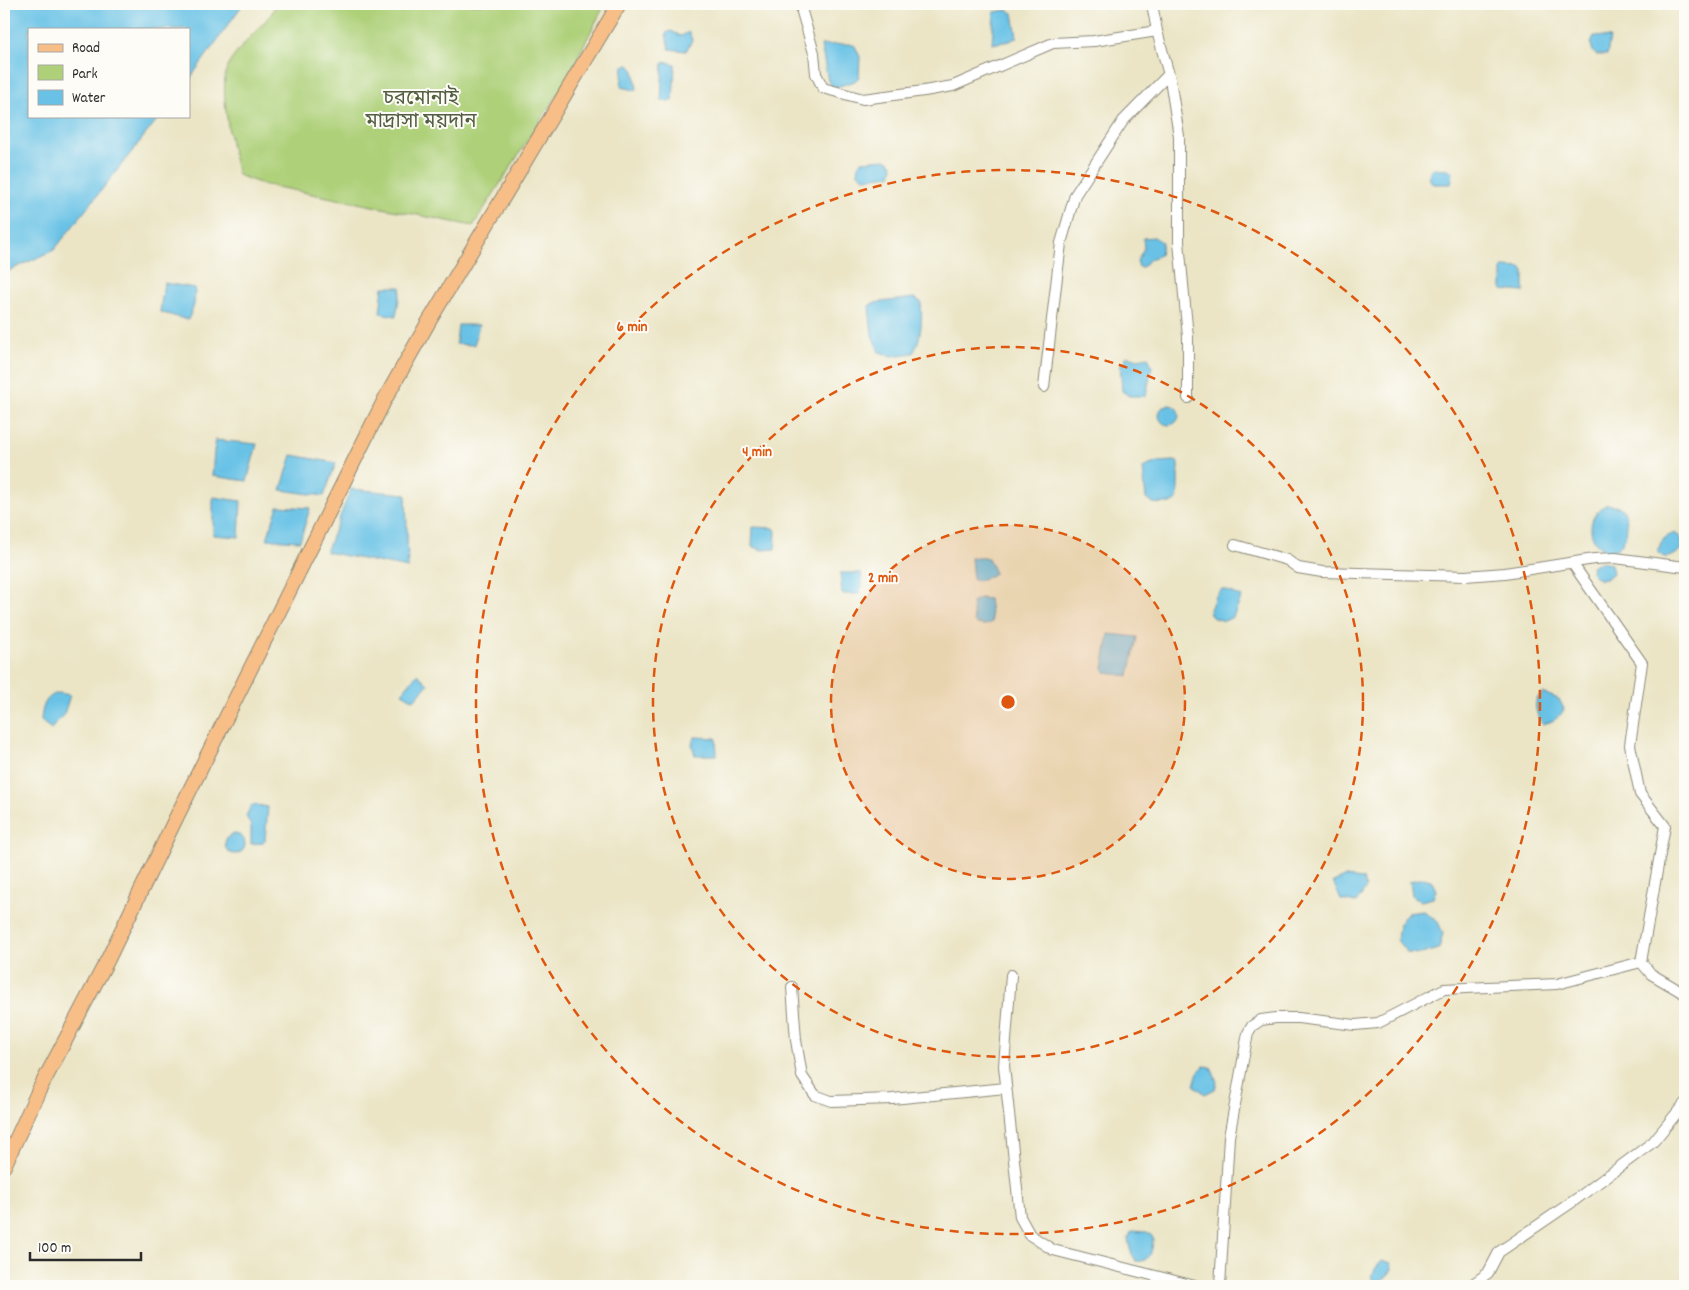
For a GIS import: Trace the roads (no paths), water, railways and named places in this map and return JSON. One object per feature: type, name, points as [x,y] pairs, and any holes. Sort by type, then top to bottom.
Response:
[{"type":"main road","points":[[4,1166],[38,1092],[108,958],[385,399],[428,323],[619,4]]},
{"type":"street","points":[[803,4],[802,12],[814,53],[816,74],[823,88],[863,99],[953,86],[1053,43],[1094,41],[1157,31]]},
{"type":"street","points":[[1152,4],[1157,31],[1169,74],[1181,152],[1179,242],[1188,337],[1188,398]]},
{"type":"street","points":[[1044,387],[1061,244],[1075,196],[1122,121],[1169,74]]},
{"type":"street","points":[[1235,545],[1287,560],[1298,568],[1322,572],[1465,576],[1504,573],[1615,558],[1685,567]]},
{"type":"street","points":[[1572,563],[1642,663],[1630,745],[1640,794],[1665,826],[1641,962],[1651,974],[1685,994]]},
{"type":"street","points":[[1220,1286],[1229,1138],[1248,1033],[1252,1026],[1261,1020],[1276,1018],[1298,1018],[1355,1025],[1378,1023],[1444,989],[1557,984],[1641,962]]},
{"type":"street","points":[[1011,975],[1004,1066],[1020,1217],[1030,1235],[1053,1250],[1195,1286]]},
{"type":"street","points":[[792,987],[796,1040],[802,1076],[815,1095],[831,1101],[892,1099],[1006,1088]]},
{"type":"street","points":[[1470,1286],[1488,1273],[1499,1252],[1575,1200],[1654,1142],[1685,1103]]},
{"type":"water","points":[[4,4],[243,4],[190,79],[190,28],[28,28],[28,118],[158,118],[54,250],[4,273]]},
{"type":"water","points":[[1007,10],[1013,13],[1017,37],[1010,41],[992,44],[994,12]]},
{"type":"water","points":[[671,31],[681,36],[689,32],[692,40],[686,51],[669,49],[666,33]]},
{"type":"water","points":[[1594,36],[1610,38],[1607,55],[1596,55],[1593,52],[1591,44]]},
{"type":"water","points":[[850,44],[855,46],[860,57],[859,77],[855,81],[833,88],[828,81],[821,45]]},
{"type":"water","points":[[663,63],[675,64],[673,101],[661,101]]},
{"type":"water","points":[[629,65],[634,71],[637,89],[635,90],[621,87],[623,66]]},
{"type":"water","points":[[887,159],[893,166],[891,175],[864,178],[858,173],[859,164],[862,161]]},
{"type":"water","points":[[1433,168],[1448,169],[1453,172],[1451,184],[1433,184],[1429,176]]},
{"type":"water","points":[[1154,237],[1162,242],[1160,255],[1150,259],[1143,267],[1139,267],[1137,261],[1144,248],[1143,238]]},
{"type":"water","points":[[1502,267],[1522,268],[1524,271],[1524,292],[1502,290]]},
{"type":"water","points":[[164,283],[195,288],[194,305],[188,320],[160,312]]},
{"type":"water","points":[[383,287],[401,287],[396,316],[380,313]]},
{"type":"water","points":[[914,298],[921,302],[921,328],[913,353],[892,356],[879,352],[872,335],[869,306],[873,303]]},
{"type":"water","points":[[458,325],[479,325],[474,345],[456,344]]},
{"type":"water","points":[[1126,357],[1138,359],[1148,357],[1152,366],[1146,396],[1129,396],[1122,391],[1120,364],[1124,364]]},
{"type":"water","points":[[1169,405],[1176,408],[1179,415],[1176,422],[1169,425],[1162,422],[1159,415],[1162,408]]},
{"type":"water","points":[[215,440],[257,444],[247,481],[212,476]]},
{"type":"water","points":[[292,455],[336,463],[324,496],[281,490]]},
{"type":"water","points":[[1157,462],[1178,462],[1176,501],[1172,503],[1157,503],[1146,499],[1143,468]]},
{"type":"water","points":[[351,489],[406,494],[408,568],[326,552]]},
{"type":"water","points":[[213,497],[241,501],[239,537],[213,535]]},
{"type":"water","points":[[1607,504],[1622,509],[1625,513],[1627,524],[1625,536],[1620,546],[1613,550],[1605,551],[1594,539],[1591,527],[1595,514]]},
{"type":"water","points":[[278,506],[310,508],[300,541],[267,539]]},
{"type":"water","points":[[753,527],[774,528],[776,531],[775,549],[762,550],[752,546]]},
{"type":"water","points":[[1675,533],[1681,538],[1682,548],[1676,554],[1666,558],[1658,553],[1661,542]]},
{"type":"water","points":[[971,558],[988,558],[995,573],[982,580],[973,580]]},
{"type":"water","points":[[1600,562],[1611,564],[1613,573],[1606,579],[1598,579],[1591,572],[1592,566]]},
{"type":"water","points":[[840,573],[861,573],[862,584],[859,594],[842,594]]},
{"type":"water","points":[[1222,589],[1242,597],[1233,617],[1224,621],[1212,617],[1209,612],[1215,597]]},
{"type":"water","points":[[980,598],[989,599],[992,622],[985,625],[974,622],[972,602]]},
{"type":"water","points":[[1109,634],[1137,637],[1129,676],[1106,673],[1103,668]]},
{"type":"water","points":[[417,674],[428,684],[414,700],[402,693]]},
{"type":"water","points":[[59,693],[70,695],[64,714],[51,729],[41,721],[42,711],[47,699]]},
{"type":"water","points":[[1543,693],[1559,699],[1564,709],[1555,720],[1542,724],[1538,716],[1536,703],[1539,696]]},
{"type":"water","points":[[695,737],[716,738],[717,755],[695,755],[692,744]]},
{"type":"water","points":[[251,806],[268,807],[265,840],[262,843],[251,844],[251,826],[246,816]]},
{"type":"water","points":[[235,834],[242,837],[245,844],[242,851],[235,854],[228,851],[225,844],[228,837]]},
{"type":"water","points":[[1345,877],[1363,879],[1366,888],[1356,903],[1341,900],[1333,882]]},
{"type":"water","points":[[1423,878],[1431,880],[1436,890],[1433,898],[1421,901],[1412,895],[1410,881]]},
{"type":"water","points":[[1424,911],[1438,922],[1443,933],[1439,949],[1421,954],[1407,953],[1397,940],[1399,924],[1407,913]]},
{"type":"water","points":[[1204,1066],[1211,1067],[1217,1082],[1215,1089],[1205,1094],[1194,1085],[1198,1072]]},
{"type":"water","points":[[1132,1231],[1147,1232],[1153,1237],[1152,1250],[1145,1260],[1135,1261],[1128,1238]]},
{"type":"water","points":[[1382,1260],[1391,1263],[1392,1269],[1387,1277],[1376,1282],[1372,1278],[1375,1269]]},
{"type":"park label","name":"চরমোনাই মাদ্রাসা ময়দান","points":[[421,108]]}]
